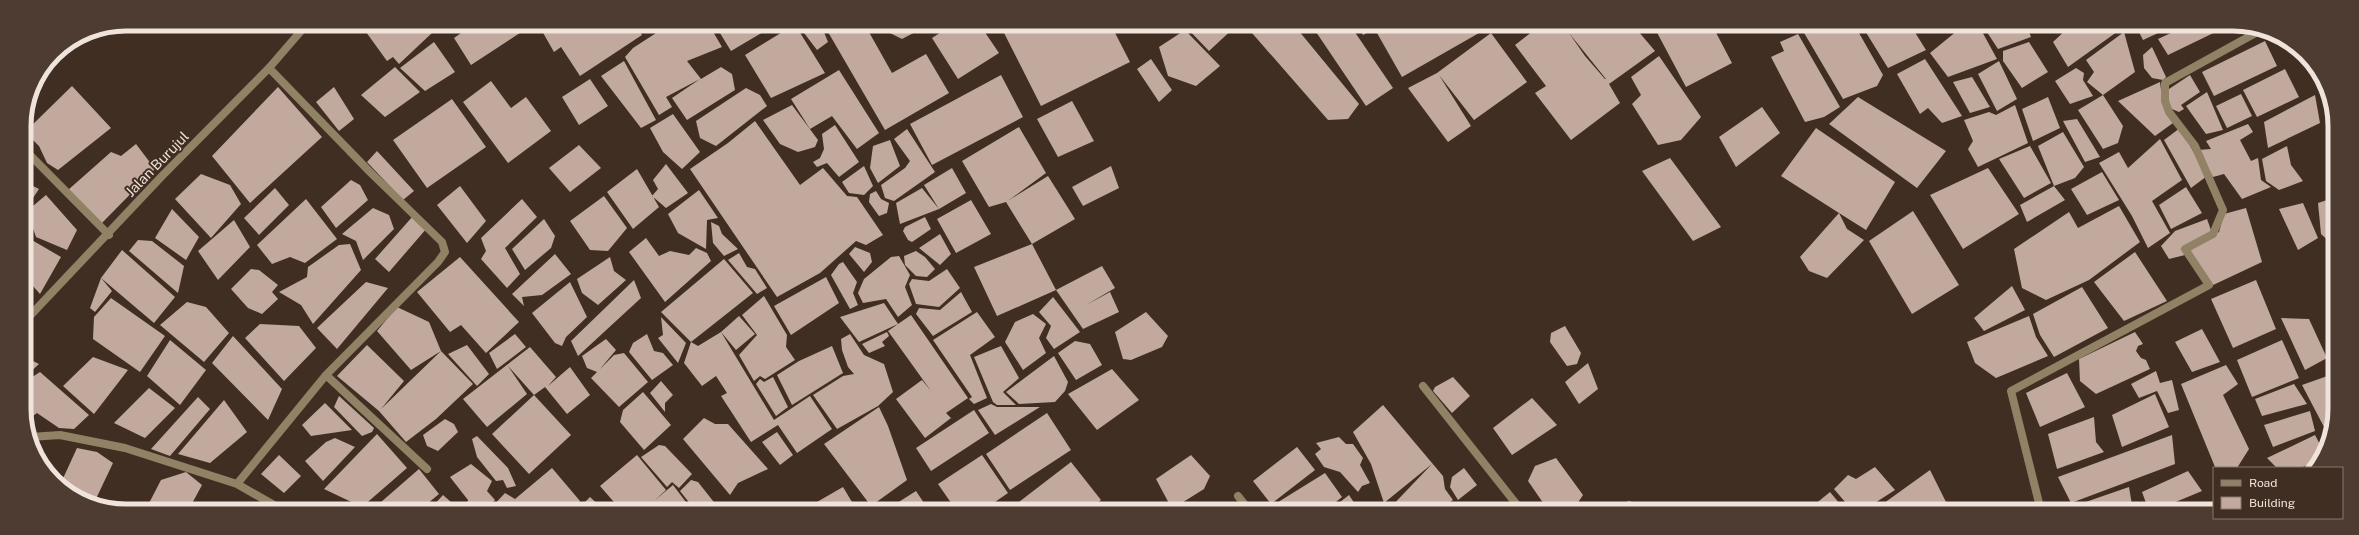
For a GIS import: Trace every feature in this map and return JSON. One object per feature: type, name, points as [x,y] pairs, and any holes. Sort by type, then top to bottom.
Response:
[{"type":"street","name":"Jalan Burujul","points":[[31,315],[109,235],[162,176],[269,68],[301,31]]},
{"type":"street","points":[[2039,504],[2011,391],[2209,285],[2185,249],[2213,234],[2223,210],[2195,146],[2169,112],[2164,102],[2165,83],[2255,33]]},
{"type":"street","points":[[237,484],[326,375],[432,268],[445,252],[442,242],[370,172],[269,68]]},
{"type":"street","points":[[31,156],[109,235]]},
{"type":"street","points":[[326,375],[427,469]]},
{"type":"street","points":[[1423,386],[1516,504]]},
{"type":"street","points":[[35,437],[60,435],[125,448],[237,484],[272,504]]},
{"type":"street","points":[[1238,496],[1244,504]]},
{"type":"building","points":[[464,31],[523,31],[471,65],[454,38]]},
{"type":"building","points":[[542,31],[639,31],[642,35],[580,76],[561,47],[554,52]]},
{"type":"building","points":[[659,31],[713,31],[722,47],[687,61],[701,79],[721,67],[732,74],[735,90],[687,120],[672,98],[700,79],[666,97],[672,107],[659,115],[625,57],[633,48]]},
{"type":"building","points":[[719,31],[765,31],[731,51]]},
{"type":"building","points":[[784,31],[799,31],[825,73],[771,98],[745,55]]},
{"type":"building","points":[[803,31],[823,31],[828,42],[817,50]]},
{"type":"building","points":[[868,31],[892,73],[926,54],[949,93],[885,130],[828,32]]},
{"type":"building","points":[[887,31],[917,31],[902,39]]},
{"type":"building","points":[[943,31],[984,31],[999,53],[958,79],[932,38]]},
{"type":"building","points":[[1003,31],[1114,31],[1130,62],[1041,106]]},
{"type":"building","points":[[1183,31],[1186,31],[1220,66],[1196,86],[1168,76],[1159,47]]},
{"type":"building","points":[[1190,31],[1231,31],[1209,51]]},
{"type":"building","points":[[1250,31],[1299,31],[1359,104],[1348,119],[1328,120]]},
{"type":"building","points":[[1315,31],[1354,31],[1393,88],[1366,106]]},
{"type":"building","points":[[1361,31],[1370,31],[1363,35]]},
{"type":"building","points":[[1380,31],[1482,31],[1402,77],[1377,33]]},
{"type":"building","points":[[1533,31],[1638,31],[1655,51],[1609,84],[1620,103],[1571,140],[1535,93],[1546,86],[1515,45]],"holes":[[[1569,33],[1606,79],[1585,56]]]},
{"type":"building","points":[[1656,31],[1715,31],[1732,63],[1686,87]]},
{"type":"building","points":[[1803,31],[1858,31],[1883,75],[1877,86],[1843,99]]},
{"type":"building","points":[[1865,31],[1914,31],[1926,50],[1888,68]]},
{"type":"building","points":[[1957,31],[1982,31],[1997,59],[1948,77],[1930,53]]},
{"type":"building","points":[[1986,31],[2029,31],[2031,37],[1998,49]]},
{"type":"building","points":[[2065,31],[2118,31],[2068,67],[2053,42]]},
{"type":"building","points":[[2138,31],[2162,31],[2143,40]]},
{"type":"building","points":[[2175,31],[2218,31],[2168,55],[2158,39]]},
{"type":"building","points":[[366,32],[433,32],[399,64],[393,57],[387,61]]},
{"type":"building","points":[[2124,32],[2135,72],[2103,95],[2087,82],[2094,72],[2086,60]]},
{"type":"building","points":[[1491,33],[1527,82],[1474,120],[1439,75],[1471,126],[1448,142],[1408,88],[1437,73]]},
{"type":"building","points":[[1798,34],[1840,107],[1824,117],[1805,122],[1771,57],[1784,51],[1780,42]]},
{"type":"building","points":[[2265,41],[2277,66],[2214,96],[2202,72]]},
{"type":"building","points":[[434,42],[455,72],[425,91],[400,68]]},
{"type":"building","points":[[2029,42],[2048,72],[2022,88],[2003,61],[2003,51]]},
{"type":"building","points":[[2152,47],[2166,77],[2163,80],[2152,78],[2144,68],[2143,55]]},
{"type":"building","points":[[1659,56],[1701,117],[1681,140],[1658,145],[1632,104],[1641,95],[1631,77]]},
{"type":"building","points":[[1151,59],[1172,90],[1159,102],[1137,69]]},
{"type":"building","points":[[1925,59],[1962,116],[1942,123],[1928,108],[1920,114],[1897,74]]},
{"type":"building","points":[[624,61],[656,120],[641,128],[601,76]]},
{"type":"building","points":[[1999,61],[2017,99],[1997,111],[1978,74]]},
{"type":"building","points":[[395,67],[420,92],[385,117],[361,95]]},
{"type":"building","points":[[2076,68],[2084,73],[2083,80],[2093,96],[2070,104],[2055,81]]},
{"type":"building","points":[[2285,69],[2299,97],[2257,117],[2243,90]]},
{"type":"building","points":[[839,70],[879,133],[857,149],[832,116],[810,129],[791,99]]},
{"type":"building","points":[[1001,75],[1023,117],[932,165],[910,124]]},
{"type":"building","points":[[2190,75],[2200,92],[2181,105],[2184,109],[2179,112],[2167,107],[2166,91]]},
{"type":"building","points":[[1972,77],[1990,107],[1970,113],[1953,82]]},
{"type":"building","points":[[590,79],[608,106],[579,125],[562,97]]},
{"type":"building","points":[[491,81],[511,108],[526,97],[551,131],[508,163],[463,102]]},
{"type":"building","points":[[2160,82],[2163,105],[2173,123],[2155,136],[2118,101]]},
{"type":"building","points":[[72,86],[111,128],[58,170],[47,163],[39,146],[31,138],[31,126]]},
{"type":"building","points":[[278,87],[322,137],[250,203],[212,156]]},
{"type":"building","points":[[334,87],[354,119],[339,131],[316,102]]},
{"type":"building","points":[[746,88],[760,95],[767,106],[716,146],[700,138],[696,121]]},
{"type":"building","points":[[2207,92],[2223,130],[2206,134],[2186,106]]},
{"type":"building","points":[[2241,94],[2252,116],[2227,128],[2216,106]]},
{"type":"building","points":[[2103,95],[2123,126],[2118,143],[2103,149],[2078,110]]},
{"type":"building","points":[[2315,95],[2320,123],[2268,148],[2264,122]]},
{"type":"building","points":[[1858,97],[1946,151],[1917,188],[1829,124]]},
{"type":"building","points":[[2048,97],[2060,128],[2033,141],[2022,109]]},
{"type":"building","points":[[452,99],[486,147],[427,188],[393,140]]},
{"type":"building","points":[[1072,101],[1094,141],[1058,157],[1037,119]]},
{"type":"building","points":[[792,105],[818,140],[815,147],[798,152],[780,144],[763,120]]},
{"type":"building","points":[[2015,105],[2028,143],[1978,167],[1968,149],[1973,141],[1964,120],[1989,112],[1996,115]]},
{"type":"building","points":[[1762,107],[1780,133],[1736,167],[1719,137]]},
{"type":"building","points":[[673,114],[700,152],[682,169],[663,152],[650,128]]},
{"type":"building","points":[[2077,119],[2100,157],[2085,162],[2063,121]]},
{"type":"building","points":[[755,121],[800,185],[823,168],[847,196],[857,197],[883,235],[866,245],[856,241],[820,273],[777,297],[690,169],[728,143]]},
{"type":"building","points":[[2248,124],[2253,132],[2240,140],[2251,161],[2258,158],[2261,180],[2271,187],[2242,199],[2224,174],[2213,177],[2198,150],[2211,149],[2206,141]]},
{"type":"building","points":[[835,125],[859,162],[839,177],[827,163],[817,167],[813,162],[820,158],[824,149],[822,134]]},
{"type":"building","points":[[1019,127],[1046,173],[1009,200],[1048,176],[1075,219],[1032,244],[1006,202],[989,207],[962,161]]},
{"type":"building","points":[[1816,128],[1895,182],[1866,230],[1781,176]]},
{"type":"building","points":[[2180,128],[2207,176],[2191,188],[2164,140]]},
{"type":"building","points":[[907,129],[935,172],[894,201],[885,198],[881,185],[905,168],[910,161],[894,139]]},
{"type":"building","points":[[2063,132],[2084,167],[2075,178],[2054,186],[2038,146]]},
{"type":"building","points":[[2160,139],[2182,180],[2152,201],[2170,233],[2148,248],[2132,216],[2099,163],[2119,152],[2128,168]]},
{"type":"building","points":[[890,140],[900,166],[878,183],[870,168],[873,146]]},
{"type":"building","points":[[136,144],[155,169],[100,225],[68,190],[111,152],[121,156]]},
{"type":"building","points":[[579,145],[601,168],[570,192],[549,168]]},
{"type":"building","points":[[2030,146],[2051,183],[2024,198],[1999,159]]},
{"type":"building","points":[[2287,146],[2291,165],[2303,181],[2279,190],[2266,181],[2262,159]]},
{"type":"building","points":[[377,151],[414,191],[403,200],[367,162]]},
{"type":"building","points":[[1670,158],[1721,227],[1693,241],[1642,171]]},
{"type":"building","points":[[666,164],[688,193],[666,208],[652,196],[658,189],[653,180]]},
{"type":"building","points":[[864,166],[873,186],[864,195],[849,193],[842,182]]},
{"type":"building","points":[[1111,166],[1119,188],[1083,206],[1072,187]]},
{"type":"building","points":[[952,168],[966,193],[939,209],[924,185]]},
{"type":"building","points":[[1988,168],[2019,214],[1963,249],[1930,195]]},
{"type":"building","points":[[637,169],[659,207],[633,229],[607,192]]},
{"type":"building","points":[[2102,172],[2119,200],[2087,215],[2071,189]]},
{"type":"building","points":[[201,174],[230,185],[241,204],[211,238],[175,199]]},
{"type":"building","points":[[351,180],[360,185],[368,200],[336,228],[321,207]]},
{"type":"building","points":[[31,185],[39,189],[31,201]]},
{"type":"building","points":[[460,186],[486,221],[467,243],[437,205]]},
{"type":"building","points":[[2054,186],[2065,200],[2027,222],[2020,205]]},
{"type":"building","points":[[2186,187],[2202,213],[2171,229],[2159,205]]},
{"type":"building","points":[[275,188],[289,205],[259,235],[244,218]]},
{"type":"building","points":[[922,188],[939,209],[900,224],[896,203]]},
{"type":"building","points":[[699,190],[718,218],[707,220],[706,249],[678,233],[668,214]]},
{"type":"building","points":[[876,191],[881,199],[889,203],[887,213],[879,216],[869,202],[870,194]]},
{"type":"building","points":[[46,195],[77,230],[67,250],[36,237],[31,223],[31,208]]},
{"type":"building","points":[[604,196],[627,228],[608,251],[590,250],[570,221]]},
{"type":"building","points":[[306,199],[337,239],[305,263],[290,257],[272,264],[257,245]]},
{"type":"building","points":[[522,199],[537,217],[505,248],[520,274],[507,288],[481,259],[486,251],[481,238]]},
{"type":"building","points":[[971,200],[991,234],[956,253],[937,219]]},
{"type":"building","points":[[2328,200],[2328,240],[2321,234],[2318,203]]},
{"type":"building","points":[[2303,203],[2318,238],[2298,250],[2279,209]]},
{"type":"building","points":[[2119,206],[2140,242],[2089,280],[2046,300],[2022,288],[2014,249],[2069,212],[2078,228]]},
{"type":"building","points":[[373,208],[389,215],[394,229],[363,260],[356,241],[342,234]]},
{"type":"building","points":[[2246,208],[2262,262],[2211,286],[2187,250],[2219,232],[2224,214]]},
{"type":"building","points":[[172,209],[199,237],[186,260],[155,238]]},
{"type":"building","points":[[1913,211],[1959,285],[1912,314],[1869,241]]},
{"type":"building","points":[[1839,213],[1847,229],[1864,240],[1827,278],[1809,271],[1800,257]]},
{"type":"building","points":[[413,216],[427,228],[389,272],[375,259]]},
{"type":"building","points":[[925,217],[931,229],[912,242],[908,240],[903,231],[905,227]]},
{"type":"building","points":[[544,219],[555,236],[551,248],[525,270],[512,249]]},
{"type":"building","points":[[2207,219],[2212,233],[2185,255],[2169,259],[2161,246],[2175,231]]},
{"type":"building","points":[[234,220],[250,247],[218,280],[198,251]]},
{"type":"building","points":[[711,222],[719,226],[722,234],[738,249],[724,256],[713,243]]},
{"type":"building","points":[[940,234],[951,254],[940,265],[919,248]]},
{"type":"building","points":[[646,238],[659,256],[670,251],[689,255],[696,248],[707,253],[711,261],[665,302],[629,252]]},
{"type":"building","points":[[31,240],[61,257],[40,294],[31,284]]},
{"type":"building","points":[[138,240],[152,241],[184,266],[178,293],[129,251]]},
{"type":"building","points":[[350,244],[361,270],[313,324],[301,305],[279,292],[307,277],[308,267],[339,245]]},
{"type":"building","points":[[1032,244],[1056,290],[997,316],[974,267]]},
{"type":"building","points":[[855,247],[870,253],[872,262],[864,272],[849,254]]},
{"type":"building","points":[[122,250],[175,297],[154,323],[101,278]]},
{"type":"building","points":[[916,251],[925,257],[935,269],[927,277],[916,276],[905,265],[904,256]]},
{"type":"building","points":[[2135,252],[2167,301],[2124,321],[2094,282]]},
{"type":"building","points":[[739,253],[747,267],[755,269],[767,288],[757,294],[728,260]]},
{"type":"building","points":[[555,254],[571,274],[542,295],[522,297],[524,306],[512,294]]},
{"type":"building","points":[[899,256],[910,275],[905,287],[912,305],[898,317],[886,299],[863,303],[858,293],[864,279],[891,257]]},
{"type":"building","points":[[460,257],[519,322],[486,353],[461,325],[450,332],[417,292]]},
{"type":"building","points":[[610,257],[614,271],[626,280],[598,305],[582,293],[577,279]]},
{"type":"building","points":[[724,259],[753,293],[691,342],[661,312]]},
{"type":"building","points":[[843,262],[857,282],[853,293],[858,305],[850,309],[831,275],[839,264]]},
{"type":"building","points":[[1102,266],[1115,288],[1086,305],[1110,292],[1119,312],[1083,329],[1056,290]]},
{"type":"building","points":[[251,269],[259,270],[278,285],[272,292],[278,299],[262,314],[248,308],[231,289]]},
{"type":"building","points":[[947,269],[960,288],[939,307],[916,304],[909,284],[912,279],[929,281]]},
{"type":"building","points":[[826,277],[839,303],[791,335],[774,306]]},
{"type":"building","points":[[101,278],[112,291],[95,312],[90,308]]},
{"type":"building","points":[[634,280],[641,298],[578,356],[571,341]]},
{"type":"building","points":[[2256,280],[2276,329],[2233,348],[2211,299]]},
{"type":"building","points":[[366,282],[388,288],[337,349],[317,328]]},
{"type":"building","points":[[570,282],[587,317],[566,337],[562,346],[555,343],[532,313]]},
{"type":"building","points":[[2012,286],[2025,310],[1984,331],[1974,318]]},
{"type":"building","points":[[2082,287],[2108,328],[2054,357],[2040,335],[2033,314]]},
{"type":"building","points":[[961,292],[972,312],[933,336],[916,314],[919,308],[940,310]]},
{"type":"building","points":[[764,296],[787,335],[786,347],[795,360],[765,379],[760,376],[754,381],[739,355],[757,335],[742,315]]},
{"type":"building","points":[[1053,297],[1080,332],[1054,349],[1046,338],[1051,326],[1039,312]]},
{"type":"building","points":[[111,298],[165,336],[140,372],[93,339],[94,317]]},
{"type":"building","points":[[187,302],[206,307],[229,333],[204,362],[160,325]]},
{"type":"building","points":[[884,303],[898,324],[859,342],[840,317]]},
{"type":"building","points":[[397,307],[429,322],[441,351],[411,370],[377,331]]},
{"type":"building","points":[[977,312],[995,337],[970,355],[987,398],[974,404],[969,399],[972,397],[933,340]]},
{"type":"building","points":[[1146,312],[1168,336],[1162,347],[1131,360],[1123,359],[1115,332]]},
{"type":"building","points":[[1033,314],[1046,324],[1039,338],[1046,353],[1023,370],[1005,342],[1015,322]]},
{"type":"building","points":[[911,315],[968,398],[946,413],[951,418],[925,438],[896,399],[922,380],[931,391],[888,331]]},
{"type":"building","points":[[739,316],[755,334],[736,350],[721,332]]},
{"type":"building","points":[[2029,316],[2036,337],[2048,356],[1996,378],[1975,363],[1967,342]]},
{"type":"building","points":[[661,317],[686,343],[678,363],[658,338],[663,335]]},
{"type":"building","points":[[2281,318],[2309,319],[2327,358],[2305,370]]},
{"type":"building","points":[[260,324],[299,326],[316,348],[284,381],[245,338]]},
{"type":"building","points":[[1565,326],[1581,353],[1577,364],[1567,366],[1550,342],[1551,333]]},
{"type":"building","points":[[2202,329],[2220,362],[2192,372],[2175,342]]},
{"type":"building","points":[[721,332],[774,420],[810,396],[832,429],[797,453],[778,425],[751,442],[721,396],[727,393],[716,376],[702,386],[684,363],[691,342],[698,346]]},
{"type":"building","points":[[887,332],[889,336],[882,342],[885,346],[869,353],[862,344]]},
{"type":"building","points":[[2135,332],[2143,344],[2138,346],[2136,351],[2141,358],[2146,360],[2150,369],[2096,394],[2080,381],[2079,359]]},
{"type":"building","points":[[515,334],[526,347],[497,369],[489,353]]},
{"type":"building","points":[[647,334],[654,351],[663,353],[673,365],[652,380],[629,352],[633,343]]},
{"type":"building","points":[[850,334],[864,355],[884,364],[893,392],[878,406],[837,429],[813,395],[843,376],[854,374],[848,367],[842,350],[841,339]]},
{"type":"building","points":[[233,336],[282,389],[268,420],[212,363]]},
{"type":"building","points":[[606,339],[616,350],[600,369],[614,355],[624,353],[648,382],[619,407],[591,378],[597,372],[587,368],[582,356]]},
{"type":"building","points":[[170,340],[206,370],[180,405],[147,376]]},
{"type":"building","points":[[2282,340],[2299,378],[2252,397],[2237,360]]},
{"type":"building","points":[[1075,341],[1090,344],[1102,365],[1076,380],[1058,353]]},
{"type":"building","points":[[367,345],[404,381],[381,409],[441,351],[473,384],[436,419],[406,442],[379,411],[337,376]]},
{"type":"building","points":[[467,345],[489,374],[477,386],[448,354]]},
{"type":"building","points":[[832,346],[843,373],[792,405],[777,375],[799,361]]},
{"type":"building","points":[[1001,346],[1019,378],[1003,392],[1016,405],[997,405],[993,402],[974,357]]},
{"type":"building","points":[[530,347],[556,377],[548,386],[570,367],[590,395],[567,414],[545,387],[534,395],[508,366],[527,394],[487,427],[463,399]]},
{"type":"building","points":[[1054,356],[1068,382],[1065,391],[1055,402],[1019,404],[1006,392]]},
{"type":"building","points":[[93,357],[128,370],[94,414],[63,386]]},
{"type":"building","points":[[31,360],[39,364],[31,371]]},
{"type":"building","points":[[1588,363],[1598,389],[1579,404],[1565,382]]},
{"type":"building","points":[[2226,365],[2238,384],[2223,395],[2249,449],[2238,467],[2215,467],[2181,384]]},
{"type":"building","points":[[1112,369],[1139,400],[1097,430],[1068,394]]},
{"type":"building","points":[[2156,371],[2160,383],[2172,380],[2179,410],[2168,413],[2157,391],[2139,398],[2131,384]]},
{"type":"building","points":[[40,372],[89,415],[74,429],[59,428],[37,413],[31,417],[31,378]]},
{"type":"building","points":[[2067,373],[2085,407],[2040,427],[2026,393]]},
{"type":"building","points":[[2328,376],[2326,426],[2324,427],[2302,385]]},
{"type":"building","points":[[773,377],[788,407],[776,416],[756,384],[760,379],[764,382]]},
{"type":"building","points":[[1453,377],[1470,396],[1452,413],[1433,391],[1435,387]]},
{"type":"building","points":[[661,381],[673,395],[665,403],[665,412],[650,393]]},
{"type":"building","points":[[2294,384],[2307,404],[2262,416],[2255,399]]},
{"type":"building","points":[[149,388],[175,408],[145,438],[114,423]]},
{"type":"building","points":[[643,392],[671,425],[644,450],[620,422],[623,410]]},
{"type":"building","points":[[2155,394],[2169,427],[2122,447],[2112,415]]},
{"type":"building","points":[[534,395],[571,435],[529,474],[492,434]]},
{"type":"building","points":[[339,396],[374,428],[372,432],[362,436],[334,407]]},
{"type":"building","points":[[198,397],[210,409],[170,456],[151,449]]},
{"type":"building","points":[[1532,398],[1557,425],[1512,455],[1493,428]]},
{"type":"building","points":[[224,400],[247,432],[210,463],[178,454]]},
{"type":"building","points":[[325,403],[352,430],[311,436],[302,425]]},
{"type":"building","points":[[991,404],[997,407],[1040,407],[995,435],[978,410]]},
{"type":"building","points":[[1383,405],[1443,476],[1445,489],[1453,500],[1447,504],[1394,504],[1432,464],[1384,503],[1371,464],[1353,432]]},
{"type":"building","points":[[879,407],[888,426],[907,480],[874,504],[869,504],[824,444]]},
{"type":"building","points":[[974,410],[989,433],[931,471],[916,448]]},
{"type":"building","points":[[2310,411],[2315,431],[2273,447],[2264,425]]},
{"type":"building","points":[[1047,413],[1071,450],[1010,490],[986,454]]},
{"type":"building","points":[[2094,417],[2096,442],[2104,452],[2057,469],[2048,434]]},
{"type":"building","points":[[704,418],[715,424],[728,424],[768,469],[738,483],[730,495],[683,439]]},
{"type":"building","points":[[445,419],[454,424],[458,432],[438,451],[427,446],[423,435]]},
{"type":"building","points":[[777,432],[793,455],[780,465],[762,442]]},
{"type":"building","points":[[377,434],[407,468],[365,504],[356,504],[324,489]]},
{"type":"building","points":[[2172,435],[2175,464],[2071,503],[2058,477]]},
{"type":"building","points":[[2315,435],[2321,446],[2311,464],[2303,467],[2276,467],[2267,458]]},
{"type":"building","points":[[477,436],[508,468],[516,486],[507,488],[503,480],[496,481],[477,457],[472,439]]},
{"type":"building","points":[[1339,437],[1346,444],[1353,444],[1363,458],[1360,465],[1370,483],[1362,486],[1358,492],[1340,472],[1324,467],[1315,454],[1321,449],[1316,443]]},
{"type":"building","points":[[335,438],[355,447],[323,481],[305,461],[326,442]]},
{"type":"building","points":[[659,445],[665,446],[692,474],[679,488],[672,482],[667,487],[641,457]]},
{"type":"building","points":[[1297,447],[1315,470],[1271,504],[1253,481]]},
{"type":"building","points":[[77,448],[97,452],[113,463],[96,499],[78,491],[63,479]]},
{"type":"building","points":[[279,455],[301,476],[284,493],[261,474]]},
{"type":"building","points":[[637,455],[666,490],[654,501],[673,485],[687,504],[616,504],[600,486]]},
{"type":"building","points":[[982,455],[1008,493],[995,502],[996,504],[952,504],[938,484]]},
{"type":"building","points":[[1191,455],[1210,476],[1204,489],[1180,504],[1169,504],[1156,479]]},
{"type":"building","points":[[1556,458],[1583,495],[1577,504],[1544,504],[1528,481],[1535,466]]},
{"type":"building","points":[[1071,462],[1101,500],[1096,504],[1016,504]]},
{"type":"building","points":[[471,464],[492,481],[487,491],[495,500],[491,504],[467,504],[468,500],[450,477]]},
{"type":"building","points":[[1875,467],[1895,490],[1873,504],[1847,504],[1834,489],[1848,475],[1856,479]]},
{"type":"building","points":[[552,468],[580,501],[577,504],[495,504],[505,493],[515,499]]},
{"type":"building","points":[[1464,468],[1477,485],[1458,500],[1450,487],[1452,477]]},
{"type":"building","points":[[419,469],[439,494],[427,504],[379,504]]},
{"type":"building","points":[[1930,470],[1947,504],[1883,504]]},
{"type":"building","points":[[2188,471],[2202,491],[2171,504],[2146,504],[2142,492]]},
{"type":"building","points":[[186,472],[202,485],[192,504],[149,504],[161,480]]},
{"type":"building","points":[[1325,473],[1342,497],[1333,504],[1275,504]]},
{"type":"building","points":[[691,480],[698,482],[715,504],[690,504],[680,491]]},
{"type":"building","points":[[843,487],[853,504],[813,504]]},
{"type":"building","points":[[2129,487],[2132,504],[2080,504]]},
{"type":"building","points":[[916,491],[925,504],[895,504]]},
{"type":"building","points":[[1830,492],[1840,504],[1815,504]]},
{"type":"building","points":[[443,495],[453,504],[435,504]]},
{"type":"building","points":[[1349,495],[1355,504],[1338,504]]},
{"type":"building","points":[[590,497],[598,504],[583,504]]}]
